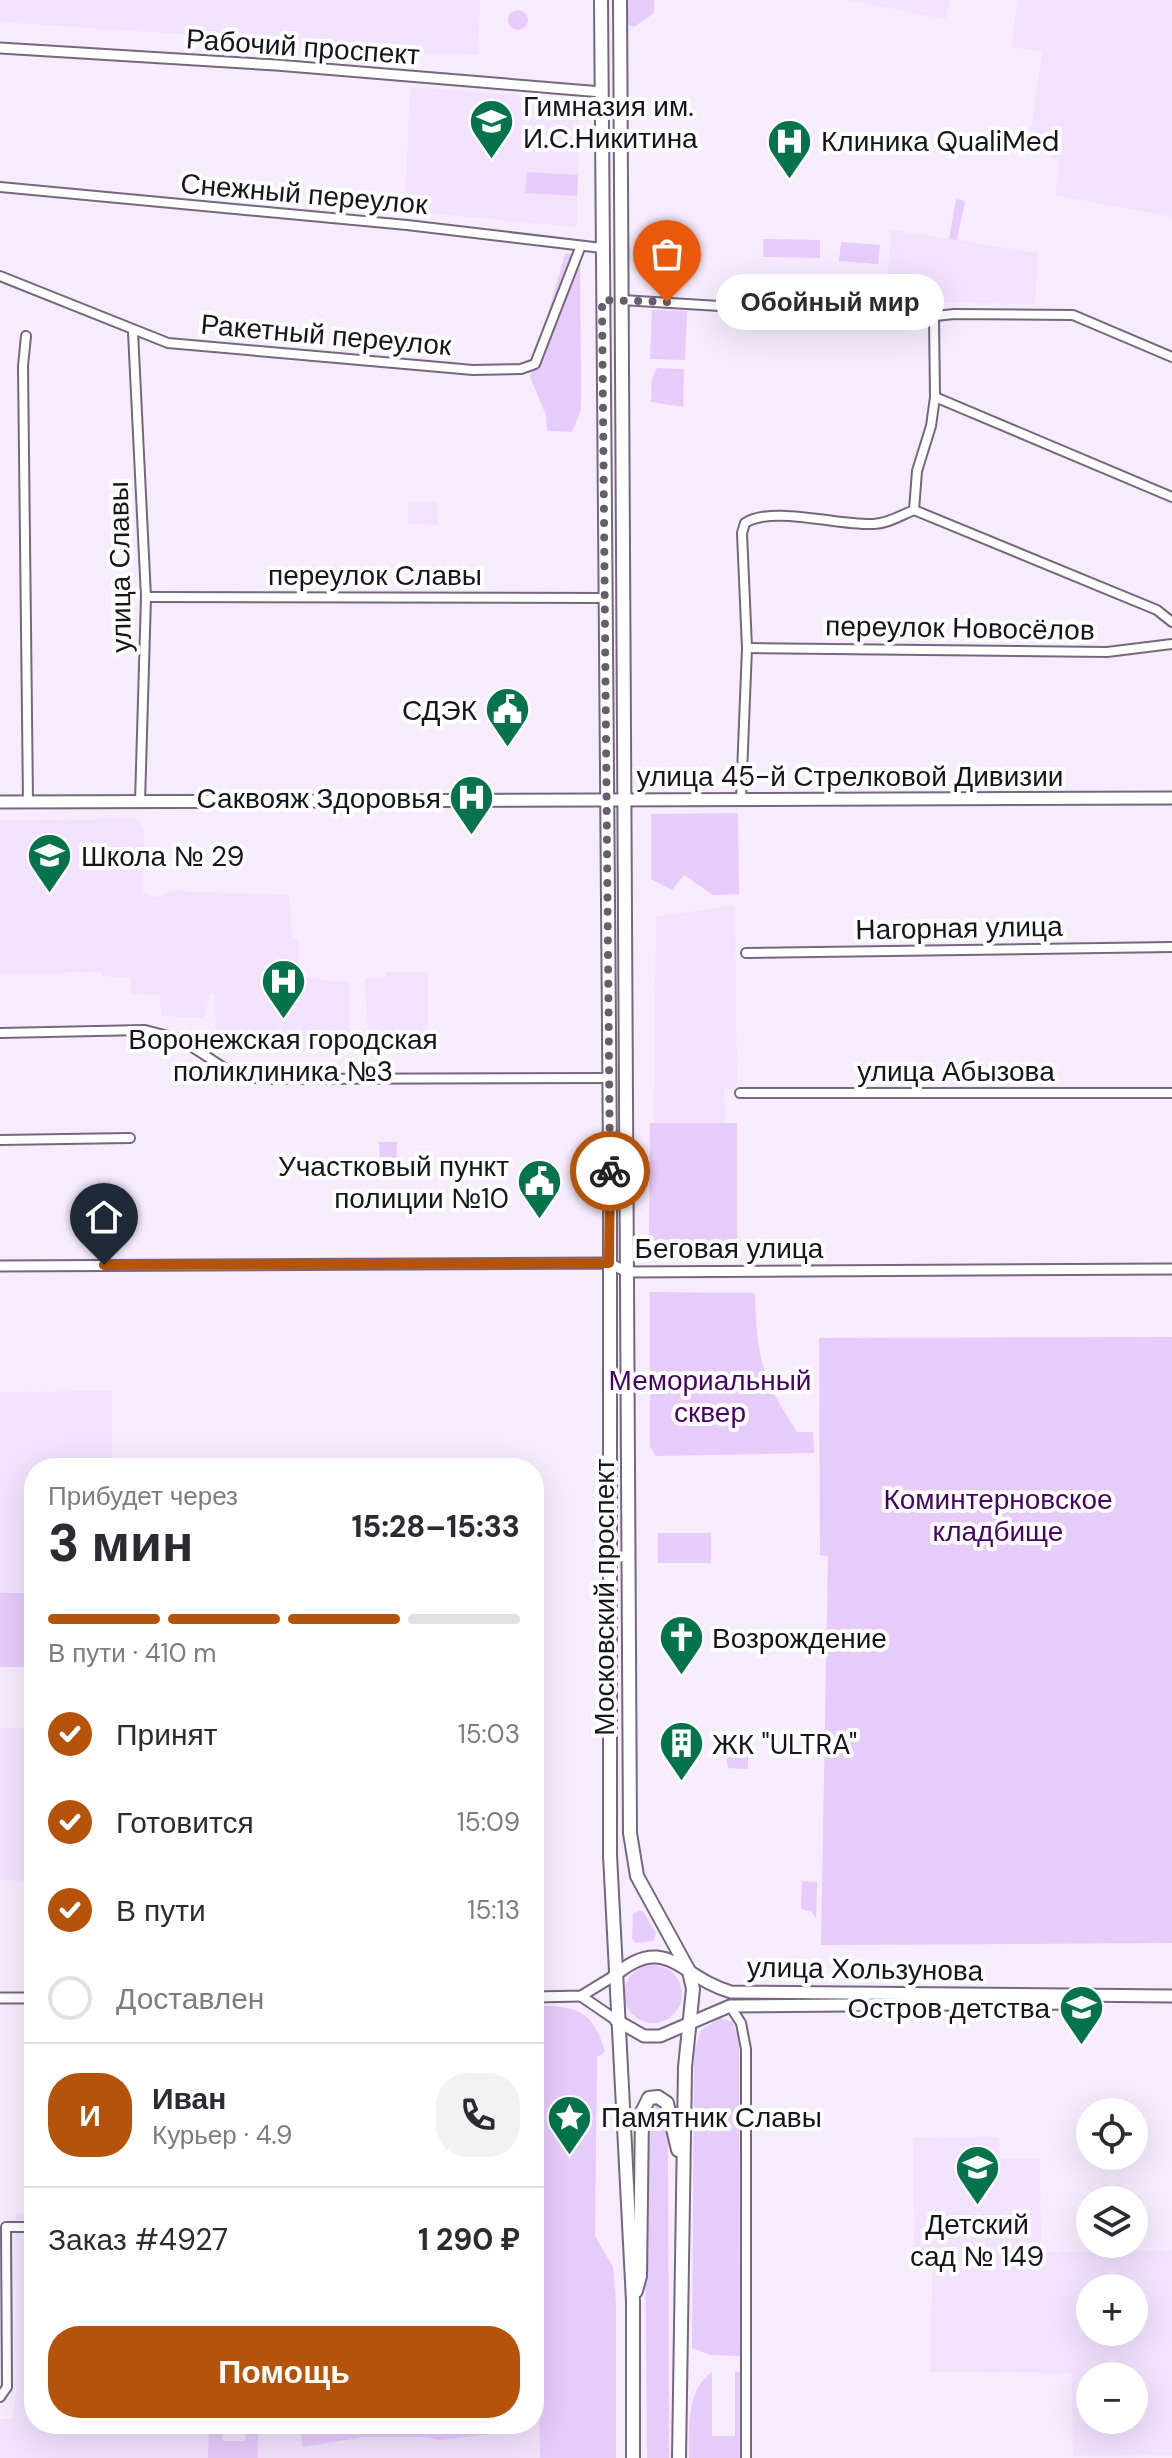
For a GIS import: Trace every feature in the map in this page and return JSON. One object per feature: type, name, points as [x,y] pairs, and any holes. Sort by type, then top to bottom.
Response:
[{"type":"main road","name":"Московский проспект","points":[[601,0],[605,801],[610,1078],[610,1855],[616,2020],[633,2301],[633,2458]]},
{"type":"main road","name":"Московский проспект","points":[[620,0],[632,1860],[637,1876],[689,1971],[694,2001],[690,2023],[682,2174],[679,2458]]},
{"type":"main road","points":[[602,300],[622,300]]},
{"type":"main road","name":"улица 45-й Стрелковой Дивизии","points":[[0,802],[1172,798]]},
{"type":"main road","name":"улица Хользунова","points":[[614,1976],[630,1962],[656,1955],[672,1959],[709,1986],[731,1992],[1172,1996]]},
{"type":"main road","name":"улица Хользунова","points":[[616,2020],[644,2036],[660,2036],[730,2006],[1172,2004]]},
{"type":"main road","points":[[633,2301],[640,2276],[642,2112],[649,2098],[664,2099],[670,2110],[682,2174]]},
{"type":"street","name":"Рабочий проспект","points":[[0,48],[276,65],[602,92]]},
{"type":"street","name":"Снежный переулок","points":[[0,187],[407,225],[558,242],[580,248],[602,248]]},
{"type":"street","name":"Ракетный переулок","points":[[0,276],[133,332],[168,343],[473,370],[521,369],[535,364],[580,248]]},
{"type":"street","points":[[622,300],[934,317],[1073,315],[1172,357]]},
{"type":"street","points":[[914,510],[917,471],[931,426],[935,397],[934,317]]},
{"type":"street","name":"улица Славы","points":[[133,332],[146,597],[140,802]]},
{"type":"street","points":[[26,336],[23,366],[28,802]]},
{"type":"street","points":[[935,397],[1172,497]]},
{"type":"street","points":[[741,799],[747,648],[742,533],[745,523],[752,518],[778,517],[877,525],[914,510],[1157,610],[1172,622]]},
{"type":"street","name":"переулок Славы","points":[[146,597],[604,598]]},
{"type":"street","name":"переулок Новосёлов","points":[[747,648],[1107,652],[1172,644]]},
{"type":"street","name":"Нагорная улица","points":[[746,953],[1172,947]]},
{"type":"street","points":[[0,1033],[145,1030],[180,1039],[232,1073],[261,1079],[610,1078]]},
{"type":"street","name":"улица Абызова","points":[[740,1093],[1172,1093]]},
{"type":"street","points":[[0,1140],[130,1138]]},
{"type":"street","name":"Беговая улица","points":[[0,1266],[609,1263],[627,1272],[1172,1269]]},
{"type":"street","name":"улица Хользунова","points":[[544,1997],[581,1996],[614,1976]]},
{"type":"street","name":"улица Хользунова","points":[[581,1996],[616,2020]]},
{"type":"street","points":[[0,1998],[24,1998]]},
{"type":"street","points":[[730,2006],[741,2023],[746,2049],[746,2458]]},
{"type":"street","points":[[0,2397],[7,2387],[6,2227],[24,2227]]},
{"type":"shaded area","points":[[0,0],[480,0],[478,55],[285,46],[285,41],[1,22],[0,29]]},
{"type":"shaded area","points":[[849,0],[950,0],[945,19]]},
{"type":"shaded area","points":[[1009,0],[1172,0],[1172,217],[1055,195],[1059,162],[1051,157],[1053,140],[1030,136],[1042,52],[1012,47],[1017,1]]},
{"type":"shaded area","name":"Гимназия им. И.С.Никитина","points":[[410,87],[579,100],[577,227],[408,211],[405,208]]},
{"type":"shaded area","points":[[891,230],[1038,253],[1035,304],[886,301]]},
{"type":"shaded area","points":[[408,502],[438,502],[438,525],[408,524]]},
{"type":"shaded area","points":[[138,819],[144,830],[143,893],[158,898],[172,891],[289,895],[292,938],[299,939],[298,978],[350,982],[349,1050],[254,1052],[216,1048],[215,994],[210,994],[204,1018],[161,1016],[160,995],[131,994],[130,978],[103,976],[101,972],[0,974],[0,820]]},
{"type":"shaded area","points":[[735,905],[737,1089],[724,1089],[725,1123],[654,1123],[656,917]]},
{"type":"shaded area","name":"Воронежская городская поликлиника №3","points":[[386,972],[428,972],[428,1030],[423,1030],[423,1053],[369,1052],[365,978],[385,978]]},
{"type":"shaded area","points":[[112,1391],[112,1458],[24,1458],[24,1593],[0,1593],[0,1392]]},
{"type":"shaded area","points":[[0,1728],[24,1728],[24,1881],[0,1880]]},
{"type":"shaded area","points":[[999,2137],[1000,2159],[1040,2159],[1041,2252],[1076,2252],[1076,2258],[1148,2258],[1148,2251],[1172,2251],[1172,2455],[1073,2456],[1072,2373],[930,2372],[933,2254],[914,2253],[913,2138]]},
{"type":"shaded area","points":[[16,2213],[24,2213],[24,2434],[540,2434],[540,2458],[0,2458],[0,2419],[13,2419],[16,2395]]},
{"type":"green space","points":[[628,0],[654,0],[654,13],[634,27],[628,25]]},
{"type":"green space","points":[[514,10],[522,10],[528,20],[522,30],[514,30],[508,24],[508,16]]},
{"type":"green space","points":[[527,172],[578,175],[577,196],[525,193]]},
{"type":"green space","points":[[956,199],[965,201],[957,240],[949,239]]},
{"type":"green space","points":[[763,239],[820,240],[820,258],[763,257]]},
{"type":"green space","points":[[841,242],[880,245],[878,264],[839,261]]},
{"type":"green space","points":[[565,254],[580,254],[581,410],[572,432],[547,431],[546,415],[530,377]]},
{"type":"green space","points":[[652,310],[687,311],[685,360],[650,359]]},
{"type":"green space","points":[[657,368],[684,369],[683,407],[651,402],[652,378]]},
{"type":"green space","points":[[738,813],[739,894],[713,895],[684,875],[672,890],[651,879],[651,814]]},
{"type":"green space","points":[[650,1123],[737,1123],[737,1257],[665,1256],[649,1235]]},
{"type":"green space","points":[[379,1142],[397,1142],[397,1169],[380,1169]]},
{"type":"green space","name":"Мемориальный сквер","points":[[650,1292],[755,1293],[757,1335],[768,1381],[797,1432],[813,1432],[814,1453],[656,1456],[650,1447]]},
{"type":"green space","name":"Коминтерновское кладбище","points":[[1172,1337],[1172,1943],[821,1945],[828,1556],[820,1555],[819,1338]]},
{"type":"green space","points":[[658,1533],[711,1533],[711,1563],[658,1563]]},
{"type":"green space","points":[[0,1593],[24,1593],[24,1667],[0,1667]]},
{"type":"green space","points":[[726,1756],[748,1757],[748,1769],[728,1768]]},
{"type":"green space","points":[[802,1881],[817,1882],[816,1919],[812,1912],[801,1909]]},
{"type":"green space","points":[[643,1911],[656,1934],[653,1941],[636,1943],[632,1939],[633,1914]]},
{"type":"green space","points":[[653,1965],[664,1967],[673,1974],[680,1983],[680,2005],[673,2014],[664,2021],[653,2023],[642,2021],[633,2014],[626,2005],[624,1994],[626,1983],[633,1974],[642,1967]]},
{"type":"green space","points":[[544,2006],[572,2009],[588,2018],[605,2052],[597,2057],[595,2236],[613,2267],[616,2304],[616,2458],[540,2458],[540,2434],[544,2434]]},
{"type":"green space","points":[[720,2018],[733,2022],[739,2041],[740,2356],[710,2355],[692,2348],[694,2051],[701,2030]]},
{"type":"green space","points":[[648,2101],[662,2104],[668,2143],[669,2458],[647,2458],[644,2114]]},
{"type":"green space","points":[[712,2372],[712,2436],[735,2436],[735,2372],[741,2372],[741,2458],[689,2458],[693,2399],[704,2379]]},
{"type":"green space","points":[[209,2434],[223,2434],[223,2441],[245,2441],[246,2434],[258,2434],[258,2458],[208,2458]]},
{"type":"green space","points":[[301,2434],[490,2434],[440,2440],[426,2437],[365,2437],[302,2447]]},
{"type":"way so far","points":[[610,1171],[602,300],[667,302]]},
{"type":"place","name":"Гимназия им. И.С.Никитина","points":[[492,161]]},
{"type":"place","name":"Клиника QualiMed","points":[[790,180]]},
{"type":"place","name":"Обойный мир","points":[[667,302]]},
{"type":"place","name":"СДЭК","points":[[508,749]]},
{"type":"place","name":"Саквояж Здоровья","points":[[472,837]]},
{"type":"place","name":"Школа № 29","points":[[50,895]]},
{"type":"place","name":"Воронежская городская поликлиника №3","points":[[283,1021]]},
{"type":"place","name":"Участковый пункт полиции №10","points":[[540,1221]]},
{"type":"place","name":"Возрождение","points":[[681,1677]]},
{"type":"place","name":"ЖК \"ULTRA\"","points":[[681,1783]]},
{"type":"place","name":"Остров детства","points":[[1081,2047]]},
{"type":"place","name":"Памятник Славы","points":[[570,2156]]},
{"type":"place","name":"Детский сад № 149","points":[[977,2206]]},
{"type":"route","points":[[104,1265],[609,1263],[610,1171]]}]
